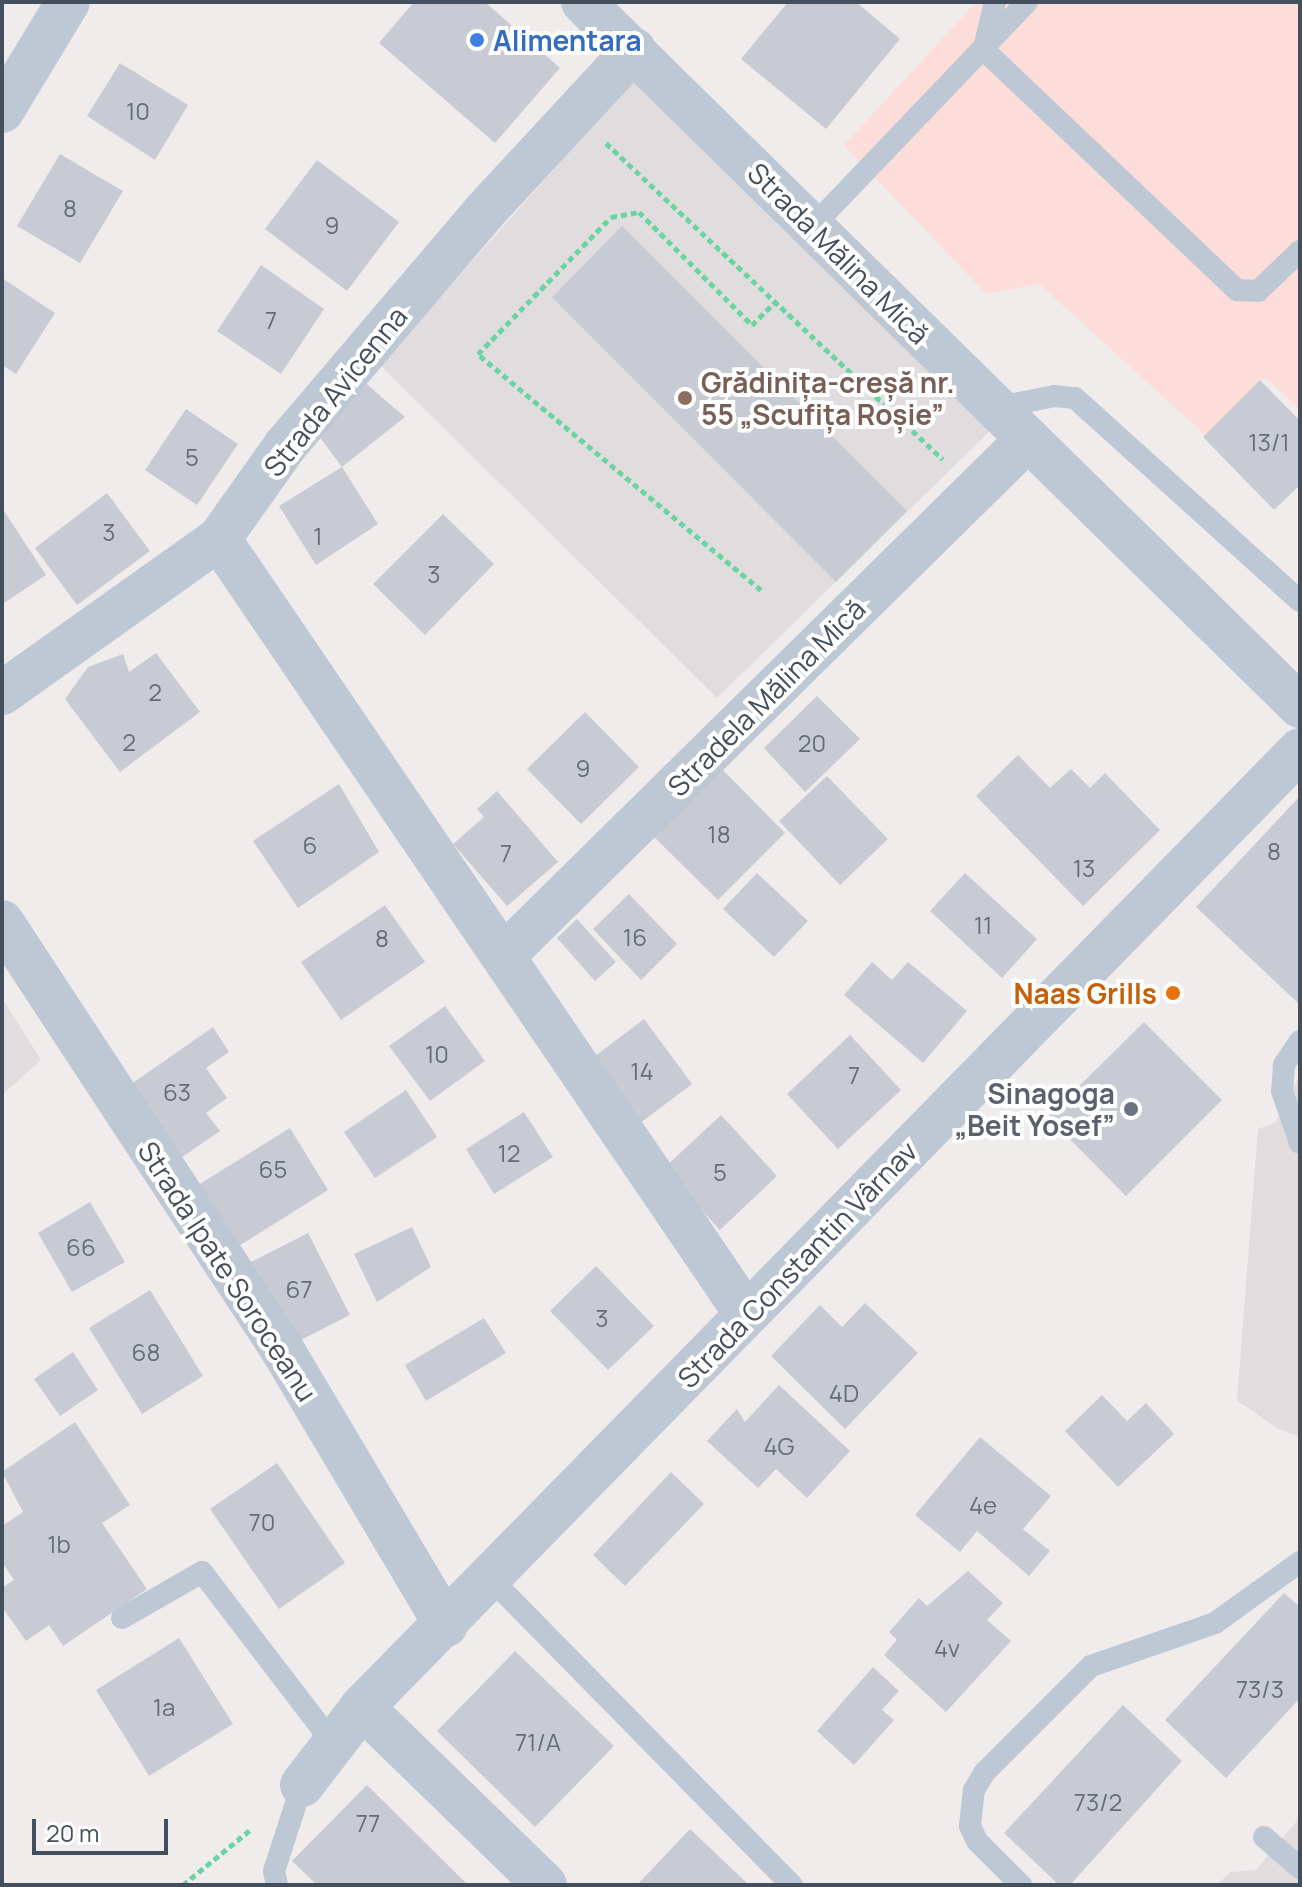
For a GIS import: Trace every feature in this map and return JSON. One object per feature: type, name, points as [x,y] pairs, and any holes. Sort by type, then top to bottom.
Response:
[{"type":"street","points":[[2,111],[68,2]]},
{"type":"street","name":"Strada Mălina Mică","points":[[583,2],[1300,706]]},
{"type":"street","name":"Strada Avicenna","points":[[2,693],[219,539],[285,446],[574,114],[634,50]]},
{"type":"street","name":"Stradela Mălina Mică","points":[[505,954],[1028,439]]},
{"type":"street","points":[[219,539],[505,954],[746,1314]]},
{"type":"street","name":"Strada Constantin Vârnav","points":[[302,1785],[332,1742],[362,1707],[492,1580],[746,1314],[1300,750]]},
{"type":"street","name":"Strada Ipate Soroceanu","points":[[2,922],[282,1349],[446,1625]]},
{"type":"street","points":[[362,1707],[545,1885]]},
{"type":"lane","points":[[984,50],[995,2]]},
{"type":"lane","points":[[813,226],[1027,2]]},
{"type":"lane","points":[[984,50],[1237,290],[1258,291],[1300,251]]},
{"type":"lane","points":[[994,408],[1055,396],[1075,398],[1300,601]]},
{"type":"lane","points":[[1300,1041],[1284,1065],[1282,1091],[1300,1143]]},
{"type":"lane","points":[[1021,1885],[977,1841],[970,1826],[974,1790],[985,1772],[1091,1666],[1215,1623],[1300,1562]]},
{"type":"lane","points":[[122,1618],[202,1572],[332,1742]]},
{"type":"lane","points":[[492,1580],[792,1885]]},
{"type":"lane","points":[[277,1885],[274,1871],[302,1785]]},
{"type":"lane","points":[[1264,1837],[1300,1868]]},
{"type":"path","points":[[574,114],[976,490]]},
{"type":"path","points":[[761,590],[478,354],[611,217],[639,212],[752,325],[775,302]]},
{"type":"path","points":[[183,1885],[302,1785]]},
{"type":"shaded area","points":[[976,2],[1300,2],[1300,410],[1265,377],[1205,435],[1039,284],[986,294],[844,145]]},
{"type":"shaded area","name":"Grădinița-creșă nr. 55 „Scufița Roșie”","points":[[635,78],[990,431],[717,698],[380,365]]},
{"type":"shaded area","points":[[2,998],[41,1060],[2,1095]]},
{"type":"shaded area","points":[[1300,1075],[1300,1437],[1278,1429],[1237,1400],[1258,1129],[1275,1123]]},
{"type":"shaded area","points":[[1300,1817],[1300,1885],[1217,1885],[1230,1872],[1256,1870]]},
{"type":"building","points":[[414,2],[485,2],[560,68],[495,143],[379,43]]},
{"type":"building","points":[[788,2],[856,2],[900,39],[826,129],[741,59]]},
{"type":"building","points":[[120,63],[188,105],[155,160],[87,116]]},
{"type":"building","points":[[60,154],[123,191],[80,263],[17,226]]},
{"type":"building","points":[[317,160],[399,222],[347,291],[265,229]]},
{"type":"building","points":[[622,226],[907,511],[836,582],[552,297]]},
{"type":"building","points":[[261,265],[324,309],[281,374],[217,331]]},
{"type":"building","points":[[2,278],[55,313],[16,374],[2,365]]},
{"type":"building","points":[[1260,380],[1300,421],[1300,485],[1274,510],[1203,437]]},
{"type":"building","points":[[363,381],[405,417],[342,467],[319,436]]},
{"type":"building","points":[[186,409],[238,444],[197,505],[145,470]]},
{"type":"building","points":[[342,467],[378,524],[316,565],[279,506]]},
{"type":"building","points":[[107,493],[150,551],[77,605],[35,548]]},
{"type":"building","points":[[2,508],[46,575],[4,603],[2,600]]},
{"type":"building","points":[[443,514],[494,564],[425,635],[373,584]]},
{"type":"building","points":[[156,653],[200,712],[120,772],[65,699],[88,667],[123,654],[129,672]]},
{"type":"building","points":[[817,696],[860,739],[805,792],[764,748]]},
{"type":"building","points":[[585,712],[639,767],[581,824],[527,769]]},
{"type":"building","points":[[1018,755],[1050,788],[1071,769],[1090,788],[1105,773],[1160,830],[1083,906],[976,796]]},
{"type":"building","points":[[721,768],[785,833],[718,900],[653,836]]},
{"type":"building","points":[[827,776],[888,839],[840,885],[779,821]]},
{"type":"building","points":[[339,784],[379,852],[298,908],[253,841]]},
{"type":"building","points":[[497,791],[558,862],[507,906],[453,844],[484,817],[477,809]]},
{"type":"building","points":[[1300,796],[1300,1000],[1298,1003],[1196,907]]},
{"type":"building","points":[[757,873],[808,921],[774,957],[723,909]]},
{"type":"building","points":[[965,873],[1037,939],[1002,978],[930,911]]},
{"type":"building","points":[[629,894],[677,944],[641,980],[593,929]]},
{"type":"building","points":[[385,905],[425,962],[341,1020],[301,962]]},
{"type":"building","points":[[577,919],[616,962],[595,981],[557,938]]},
{"type":"building","points":[[872,962],[892,980],[908,962],[967,1011],[923,1063],[844,995]]},
{"type":"building","points":[[445,1006],[485,1061],[430,1101],[389,1046]]},
{"type":"building","points":[[644,1019],[692,1084],[639,1124],[591,1059]]},
{"type":"building","points":[[1144,1022],[1222,1100],[1126,1196],[1048,1117]]},
{"type":"building","points":[[213,1027],[229,1052],[206,1068],[227,1098],[206,1113],[220,1131],[178,1160],[127,1087]]},
{"type":"building","points":[[850,1035],[901,1090],[838,1149],[787,1094]]},
{"type":"building","points":[[406,1090],[437,1137],[375,1178],[344,1132]]},
{"type":"building","points":[[524,1112],[553,1157],[494,1194],[466,1149]]},
{"type":"building","points":[[721,1115],[777,1176],[720,1230],[663,1169]]},
{"type":"building","points":[[290,1128],[328,1190],[234,1249],[195,1187]]},
{"type":"building","points":[[90,1202],[125,1262],[72,1292],[38,1233]]},
{"type":"building","points":[[412,1227],[431,1267],[377,1302],[354,1254]]},
{"type":"building","points":[[308,1233],[350,1315],[291,1345],[249,1263]]},
{"type":"building","points":[[596,1266],[654,1326],[608,1370],[550,1311]]},
{"type":"building","points":[[150,1290],[203,1376],[142,1414],[89,1328]]},
{"type":"building","points":[[865,1303],[918,1353],[845,1429],[771,1356],[820,1305],[842,1327]]},
{"type":"building","points":[[484,1318],[506,1353],[426,1401],[405,1365]]},
{"type":"building","points":[[73,1352],[98,1390],[60,1416],[34,1379]]},
{"type":"building","points":[[779,1385],[850,1451],[807,1498],[776,1469],[758,1488],[707,1441],[737,1409],[745,1422]]},
{"type":"building","points":[[1102,1395],[1127,1421],[1146,1403],[1174,1434],[1118,1487],[1065,1431]]},
{"type":"building","points":[[75,1422],[130,1505],[102,1523],[147,1589],[63,1646],[49,1625],[26,1641],[2,1607],[2,1588],[14,1580],[2,1562],[2,1526],[23,1512],[2,1472]]},
{"type":"building","points":[[980,1437],[1051,1496],[1023,1529],[1050,1551],[1029,1576],[977,1531],[960,1552],[915,1515]]},
{"type":"building","points":[[277,1463],[345,1563],[279,1609],[210,1509]]},
{"type":"building","points":[[671,1472],[704,1504],[625,1586],[593,1555]]},
{"type":"building","points":[[968,1571],[1003,1603],[987,1620],[1011,1641],[946,1712],[884,1655],[897,1640],[889,1632],[919,1598],[927,1606]]},
{"type":"building","points":[[1284,1593],[1300,1607],[1300,1698],[1226,1778],[1165,1720]]},
{"type":"building","points":[[179,1638],[233,1724],[149,1776],[96,1690]]},
{"type":"building","points":[[515,1651],[614,1746],[535,1827],[437,1731]]},
{"type":"building","points":[[873,1667],[899,1691],[882,1710],[894,1720],[854,1765],[817,1731]]},
{"type":"building","points":[[1123,1705],[1182,1761],[1070,1885],[1059,1885],[1004,1833]]},
{"type":"building","points":[[367,1785],[468,1885],[317,1885],[292,1861]]},
{"type":"building","points":[[690,1829],[749,1885],[637,1885]]},
{"type":"place","name":"Alimentara","points":[[477,40]]},
{"type":"place","name":"Grădinița-creșă nr. 55 „Scufița Roșie”","points":[[685,398]]},
{"type":"place","name":"Naas Grills","points":[[1173,993]]},
{"type":"place","name":"Sinagoga „Beit Yosef”","points":[[1131,1109]]}]
